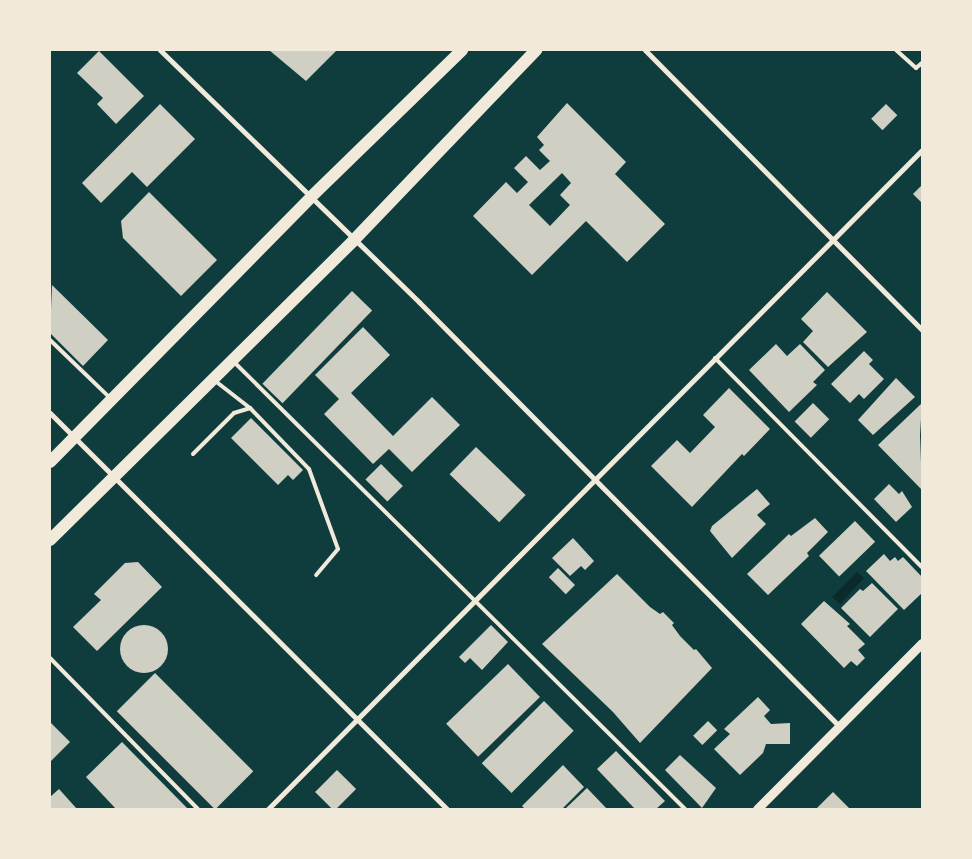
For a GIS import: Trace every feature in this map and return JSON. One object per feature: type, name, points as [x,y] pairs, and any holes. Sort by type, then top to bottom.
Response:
[{"type":"main road","points":[[50,462],[311,197],[462,50]]},
{"type":"main road","points":[[50,540],[353,241],[536,50]]},
{"type":"street","points":[[160,50],[311,197],[353,241],[371,254],[839,726]]},
{"type":"street","points":[[644,50],[922,330]]},
{"type":"street","points":[[268,809],[922,150]]},
{"type":"street","points":[[50,414],[447,809]]},
{"type":"street","points":[[757,809],[922,643]]},
{"type":"lane","points":[[896,50],[916,68],[922,62]]},
{"type":"lane","points":[[50,340],[112,400]]},
{"type":"lane","points":[[715,358],[922,567]]},
{"type":"lane","points":[[232,360],[685,809]]},
{"type":"lane","points":[[213,380],[250,408],[309,469],[335,532],[338,549],[316,575]]},
{"type":"lane","points":[[193,454],[234,413],[250,408]]},
{"type":"lane","points":[[50,658],[198,809]]},
{"type":"water","points":[[857,572],[864,578],[840,604],[832,597]]},
{"type":"building","points":[[269,50],[337,50],[306,81]]},
{"type":"building","points":[[99,51],[144,96],[116,124],[97,104],[103,98],[77,73]]},
{"type":"building","points":[[567,103],[626,162],[615,174],[665,224],[627,262],[586,221],[532,275],[473,216],[506,182],[517,193],[528,182],[514,168],[526,156],[540,170],[550,161],[539,150],[544,145],[537,137]],"holes":[[[562,173],[571,183],[560,195],[570,205],[550,226],[529,205]]]},
{"type":"building","points":[[160,104],[195,139],[147,187],[132,172],[101,203],[82,183]]},
{"type":"building","points":[[886,104],[897,115],[882,130],[871,119]]},
{"type":"building","points":[[922,185],[922,203],[913,194]]},
{"type":"building","points":[[149,192],[217,260],[181,296],[123,238],[121,221]]},
{"type":"building","points":[[52,285],[108,340],[83,366],[50,333]]},
{"type":"building","points":[[352,291],[372,310],[283,403],[262,384]]},
{"type":"building","points":[[827,292],[867,332],[828,367],[803,342],[813,331],[801,319]]},
{"type":"building","points":[[363,327],[390,355],[351,393],[393,436],[432,397],[460,425],[412,472],[389,449],[373,464],[324,414],[339,399],[315,375]]},
{"type":"building","points":[[776,344],[787,356],[800,344],[825,370],[813,382],[817,385],[789,412],[749,370]]},
{"type":"building","points":[[864,351],[873,360],[869,364],[884,379],[864,399],[859,394],[850,403],[831,384]]},
{"type":"building","points":[[896,378],[915,397],[873,435],[858,420]]},
{"type":"building","points":[[729,388],[770,429],[744,456],[742,454],[692,507],[651,466],[677,440],[690,453],[715,427],[703,415]]},
{"type":"building","points":[[813,403],[829,419],[811,438],[795,421]]},
{"type":"building","points":[[922,403],[920,435],[922,490],[878,445]]},
{"type":"building","points":[[251,418],[303,470],[293,480],[288,475],[278,485],[231,438]]},
{"type":"building","points":[[476,447],[526,495],[499,522],[450,474]]},
{"type":"building","points":[[381,464],[403,486],[387,501],[365,480]]},
{"type":"building","points":[[889,484],[899,494],[902,491],[912,507],[896,522],[874,499]]},
{"type":"building","points":[[757,489],[770,504],[757,515],[766,524],[732,558],[710,531],[712,526]]},
{"type":"building","points":[[815,518],[828,532],[807,553],[809,556],[768,595],[747,574],[789,534],[791,536]]},
{"type":"building","points":[[855,521],[875,542],[839,577],[819,556]]},
{"type":"building","points":[[573,538],[594,561],[585,570],[581,566],[570,576],[552,558]]},
{"type":"building","points":[[884,554],[890,561],[895,557],[898,561],[903,557],[922,577],[922,593],[904,610],[866,571]]},
{"type":"building","points":[[138,562],[162,587],[97,651],[73,627],[101,600],[94,594],[125,563]]},
{"type":"building","points":[[558,568],[575,585],[566,594],[549,577]]},
{"type":"building","points":[[617,574],[650,607],[660,614],[663,612],[674,623],[672,625],[680,636],[694,650],[696,649],[712,668],[640,743],[613,712],[542,644]]},
{"type":"building","points":[[872,583],[898,609],[870,637],[841,608],[860,589],[863,591]]},
{"type":"building","points":[[824,601],[850,624],[847,626],[865,644],[858,650],[865,658],[857,666],[851,661],[844,668],[801,624]]},
{"type":"building","points":[[144,625],[153,627],[161,632],[166,640],[168,649],[166,658],[161,666],[153,671],[144,673],[135,671],[127,666],[122,658],[120,649],[122,640],[127,632],[135,627]]},
{"type":"building","points":[[491,625],[508,642],[482,670],[470,658],[465,663],[459,657]]},
{"type":"building","points":[[508,664],[540,697],[478,757],[446,724]]},
{"type":"building","points":[[155,673],[253,771],[215,809],[117,711]]},
{"type":"building","points":[[758,697],[770,710],[764,716],[771,724],[790,723],[790,744],[766,744],[763,753],[740,775],[714,749],[730,734],[724,729]]},
{"type":"building","points":[[544,701],[574,731],[511,793],[482,763]]},
{"type":"building","points":[[708,721],[717,730],[702,745],[693,736]]},
{"type":"building","points":[[50,722],[70,742],[50,762]]},
{"type":"building","points":[[122,742],[188,809],[116,809],[86,777]]},
{"type":"building","points":[[616,751],[665,801],[656,809],[635,809],[597,769]]},
{"type":"building","points":[[680,755],[716,788],[702,808],[665,770]]},
{"type":"building","points":[[563,765],[584,787],[562,809],[525,809],[522,806]]},
{"type":"building","points":[[337,770],[356,789],[336,809],[332,809],[315,792]]},
{"type":"building","points":[[587,788],[607,809],[565,809]]},
{"type":"building","points":[[59,789],[77,809],[50,809],[50,797]]},
{"type":"building","points":[[833,792],[850,809],[816,809]]}]
